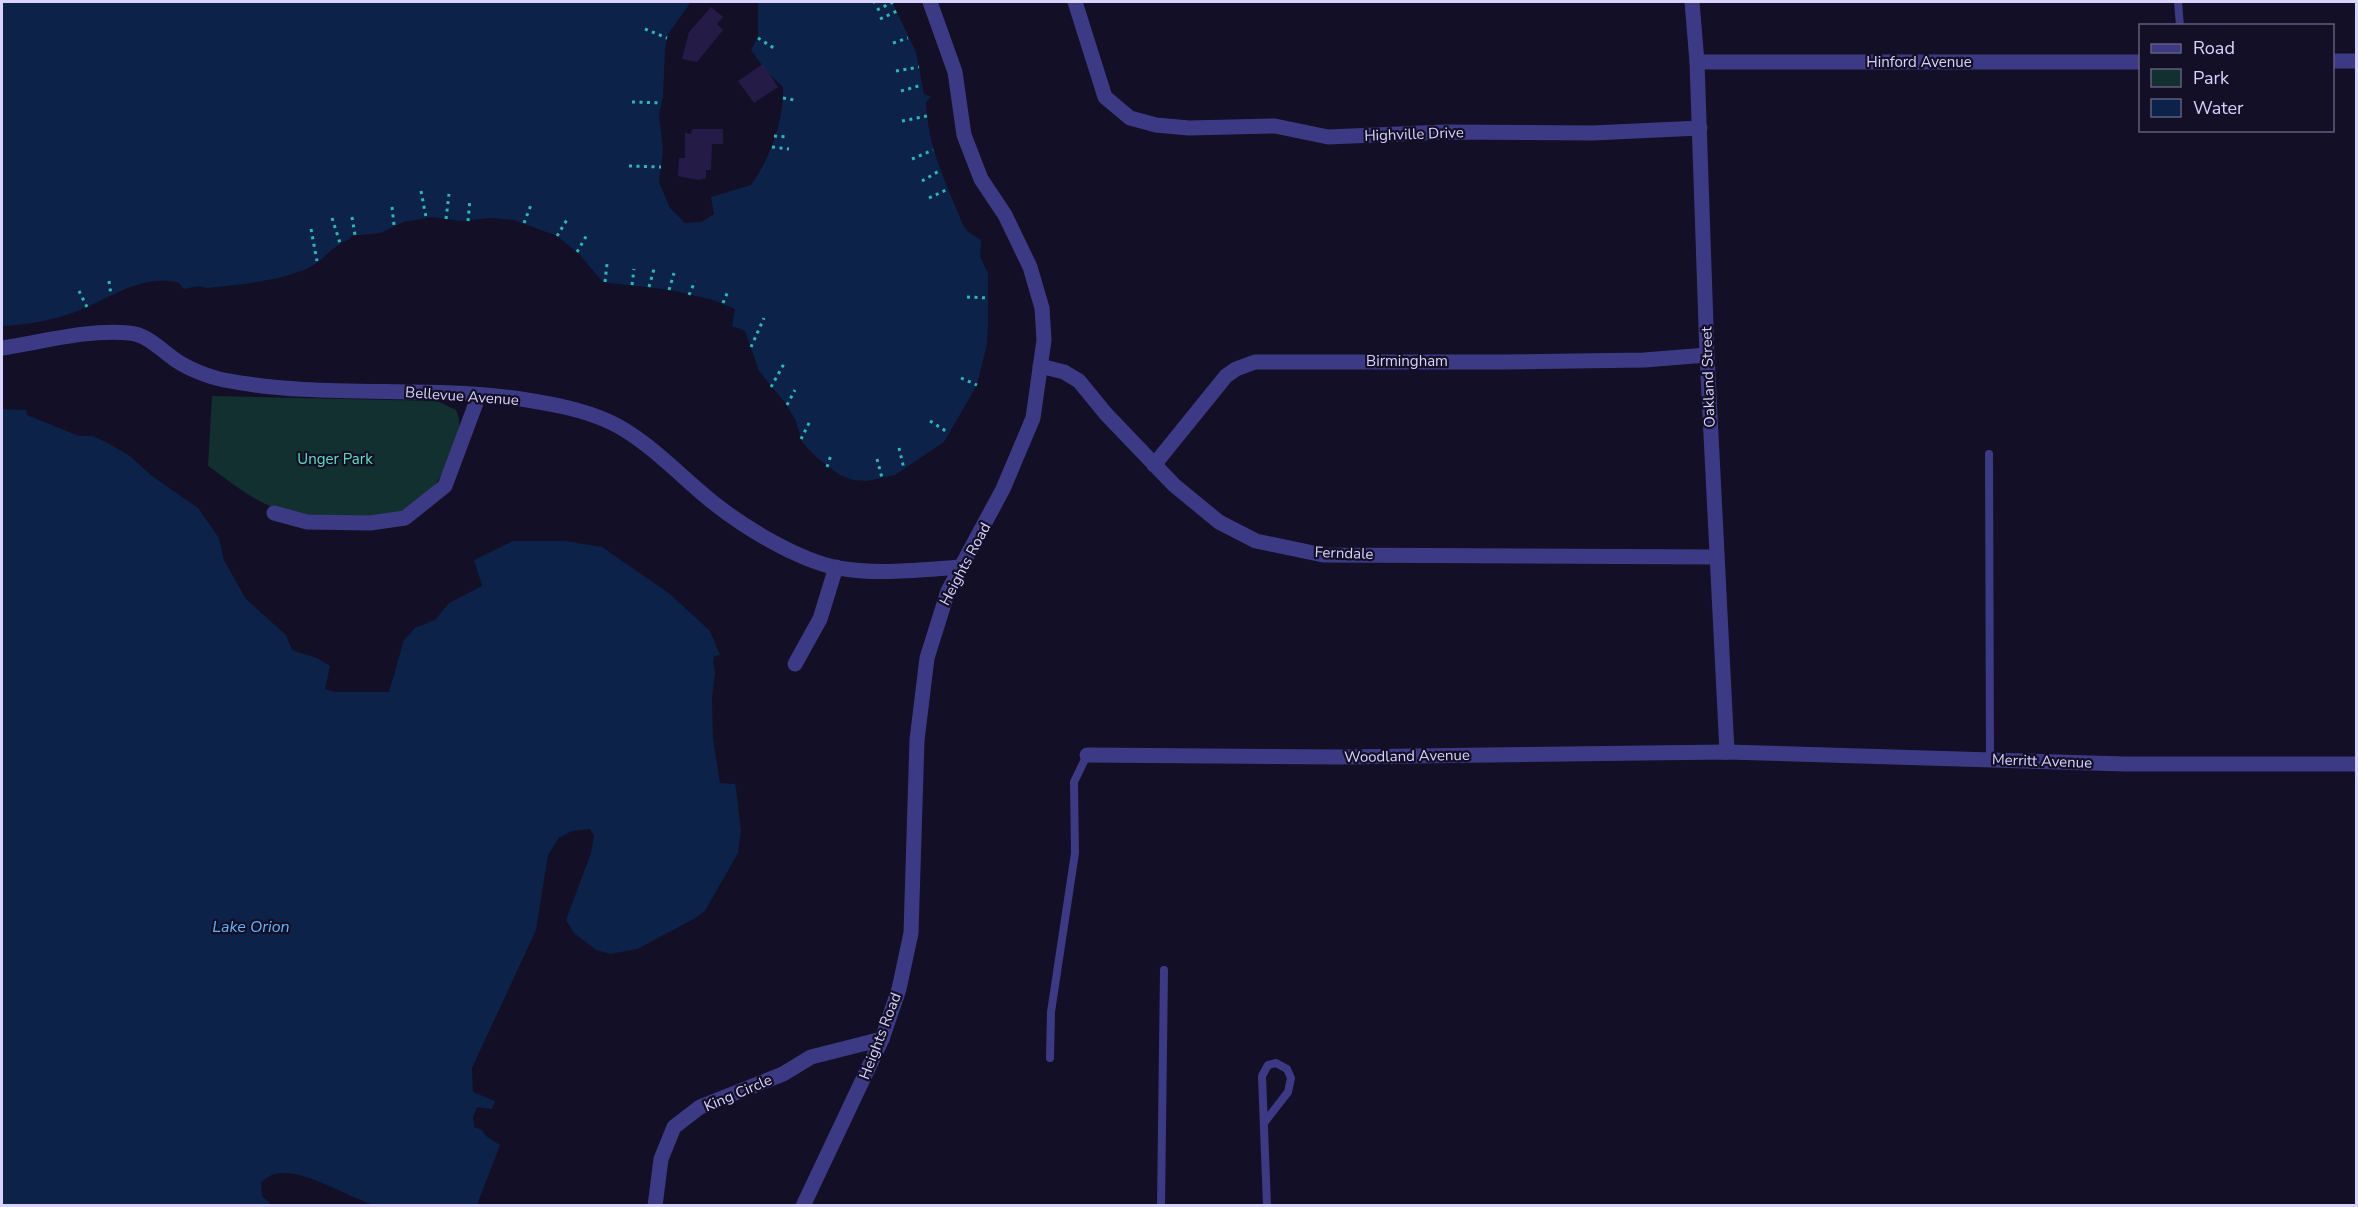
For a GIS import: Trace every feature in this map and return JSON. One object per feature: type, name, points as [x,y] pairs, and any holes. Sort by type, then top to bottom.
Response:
[{"type":"street","name":"Heights Road","points":[[803,1206],[882,1039],[899,990],[911,933],[917,740],[927,658],[939,614],[961,567],[1003,489],[1033,418],[1044,340],[1042,308],[1030,267],[1005,215],[981,179],[964,135],[955,72],[930,2]]},
{"type":"street","name":"Highville Drive","points":[[1075,2],[1105,97],[1130,118],[1156,125],[1190,128],[1275,126],[1328,137],[1445,132],[1593,133],[1700,128]]},
{"type":"street","name":"Oakland Street","points":[[1692,2],[1697,62],[1707,356],[1727,752]]},
{"type":"street","points":[[2334,61],[2356,61]]},
{"type":"street","name":"Hinford Avenue","points":[[1697,62],[2139,62]]},
{"type":"street","name":"Bellevue Avenue","points":[[2,348],[98,332],[132,333],[154,344],[179,363],[219,379],[264,388],[479,395],[567,406],[612,423],[663,460],[715,504],[751,529],[795,552],[836,567],[882,572],[961,567]]},
{"type":"street","name":"Birmingham","points":[[1154,465],[1226,376],[1236,369],[1255,362],[1502,362],[1644,360],[1707,356]]},
{"type":"street","name":"Ferndale","points":[[1040,366],[1064,372],[1079,381],[1154,465],[1219,522],[1256,541],[1323,555],[1716,557]]},
{"type":"street","points":[[274,513],[307,522],[370,523],[405,518],[445,486],[479,395]]},
{"type":"street","points":[[795,664],[820,619],[836,567]]},
{"type":"street","name":"Merritt Avenue","points":[[1727,752],[2125,764],[2356,764]]},
{"type":"street","name":"Woodland Avenue","points":[[1087,755],[1340,757],[1727,752]]},
{"type":"street","name":"King Circle","points":[[655,1206],[661,1159],[674,1127],[700,1107],[783,1074],[812,1057],[882,1039]]},
{"type":"lane","points":[[2178,2],[2180,24]]},
{"type":"lane","points":[[1989,454],[1990,760]]},
{"type":"lane","points":[[1050,1058],[1051,1012],[1075,853],[1074,782],[1087,755]]},
{"type":"lane","points":[[1161,1206],[1164,970]]},
{"type":"lane","points":[[1264,1123],[1288,1092],[1292,1078],[1287,1069],[1276,1063],[1268,1065],[1262,1076],[1267,1206]]},
{"type":"path","points":[[877,10],[893,2]]},
{"type":"path","points":[[880,19],[897,11]]},
{"type":"path","points":[[645,29],[667,38]]},
{"type":"path","points":[[758,38],[777,50]]},
{"type":"path","points":[[893,43],[908,38]]},
{"type":"path","points":[[896,71],[919,67]]},
{"type":"path","points":[[901,91],[922,85]]},
{"type":"path","points":[[783,98],[794,100]]},
{"type":"path","points":[[632,102],[662,103]]},
{"type":"path","points":[[902,121],[927,116]]},
{"type":"path","points":[[774,136],[788,137]]},
{"type":"path","points":[[772,147],[789,149]]},
{"type":"path","points":[[912,159],[933,150]]},
{"type":"path","points":[[629,166],[661,167]]},
{"type":"path","points":[[922,181],[939,171]]},
{"type":"path","points":[[929,198],[948,189]]},
{"type":"path","points":[[421,191],[426,218]]},
{"type":"path","points":[[446,219],[449,194]]},
{"type":"path","points":[[468,221],[470,199]]},
{"type":"path","points":[[524,223],[531,205]]},
{"type":"path","points":[[392,207],[394,225]]},
{"type":"path","points":[[352,217],[355,235]]},
{"type":"path","points":[[332,218],[340,243]]},
{"type":"path","points":[[557,236],[568,218]]},
{"type":"path","points":[[311,229],[317,261]]},
{"type":"path","points":[[577,252],[588,233]]},
{"type":"path","points":[[604,282],[607,264]]},
{"type":"path","points":[[632,285],[634,269]]},
{"type":"path","points":[[649,287],[654,269]]},
{"type":"path","points":[[669,290],[674,273]]},
{"type":"path","points":[[108,281],[111,296]]},
{"type":"path","points":[[689,295],[695,281]]},
{"type":"path","points":[[79,291],[87,307]]},
{"type":"path","points":[[723,303],[728,291]]},
{"type":"path","points":[[967,297],[988,298]]},
{"type":"path","points":[[751,347],[764,318]]},
{"type":"path","points":[[771,387],[785,362]]},
{"type":"path","points":[[961,378],[977,385]]},
{"type":"path","points":[[787,405],[795,390]]},
{"type":"path","points":[[801,439],[810,421]]},
{"type":"path","points":[[930,421],[949,433]]},
{"type":"path","points":[[899,448],[904,469]]},
{"type":"path","points":[[827,467],[831,455]]},
{"type":"path","points":[[878,459],[882,478]]},
{"type":"green space","name":"Unger Park","points":[[212,396],[437,401],[456,410],[459,431],[446,466],[438,480],[428,494],[407,511],[371,519],[336,519],[301,515],[273,507],[256,499],[208,466]]},
{"type":"water","points":[[2,2],[691,2],[668,34],[665,48],[663,97],[659,114],[663,149],[659,182],[670,208],[685,223],[701,222],[714,214],[711,197],[751,185],[774,139],[781,113],[783,87],[767,72],[751,50],[758,36],[758,2],[892,2],[916,52],[924,94],[931,97],[926,102],[927,119],[939,165],[963,225],[967,231],[981,240],[980,256],[988,274],[988,326],[987,344],[977,385],[944,442],[895,475],[867,481],[853,480],[840,475],[818,459],[802,442],[796,421],[786,404],[759,371],[745,331],[732,326],[735,309],[713,300],[671,290],[602,281],[579,254],[557,236],[514,220],[491,218],[461,221],[432,217],[404,222],[380,233],[351,236],[314,265],[296,273],[246,284],[207,288],[198,286],[184,289],[179,283],[149,282],[58,317],[34,323],[2,326]]},
{"type":"water","name":"Lake Orion","points":[[2,409],[26,410],[27,415],[79,436],[92,436],[106,442],[130,456],[152,476],[198,508],[219,538],[224,560],[246,599],[286,635],[292,650],[317,658],[330,666],[325,689],[334,692],[389,692],[404,640],[415,628],[435,620],[449,603],[482,586],[474,560],[513,541],[565,541],[602,547],[670,594],[710,631],[720,655],[714,656],[713,661],[715,673],[712,698],[713,739],[720,783],[735,784],[741,831],[738,853],[705,911],[637,949],[610,954],[596,950],[574,933],[566,920],[591,853],[594,836],[590,829],[572,831],[559,838],[548,855],[536,930],[472,1068],[473,1092],[495,1101],[492,1109],[477,1107],[473,1117],[474,1127],[482,1130],[486,1136],[500,1145],[477,1205],[380,1206],[367,1203],[319,1181],[286,1173],[272,1175],[261,1183],[262,1196],[272,1205],[2,1205]]},
{"type":"building","points":[[711,7],[723,17],[717,24],[723,30],[697,62],[682,59],[689,32]]},
{"type":"building","points":[[763,64],[778,87],[754,103],[738,81]]},
{"type":"building","points":[[692,129],[723,129],[723,144],[712,144],[711,170],[706,170],[706,178],[698,180],[678,176],[679,158],[685,158],[685,133],[691,134]]}]
